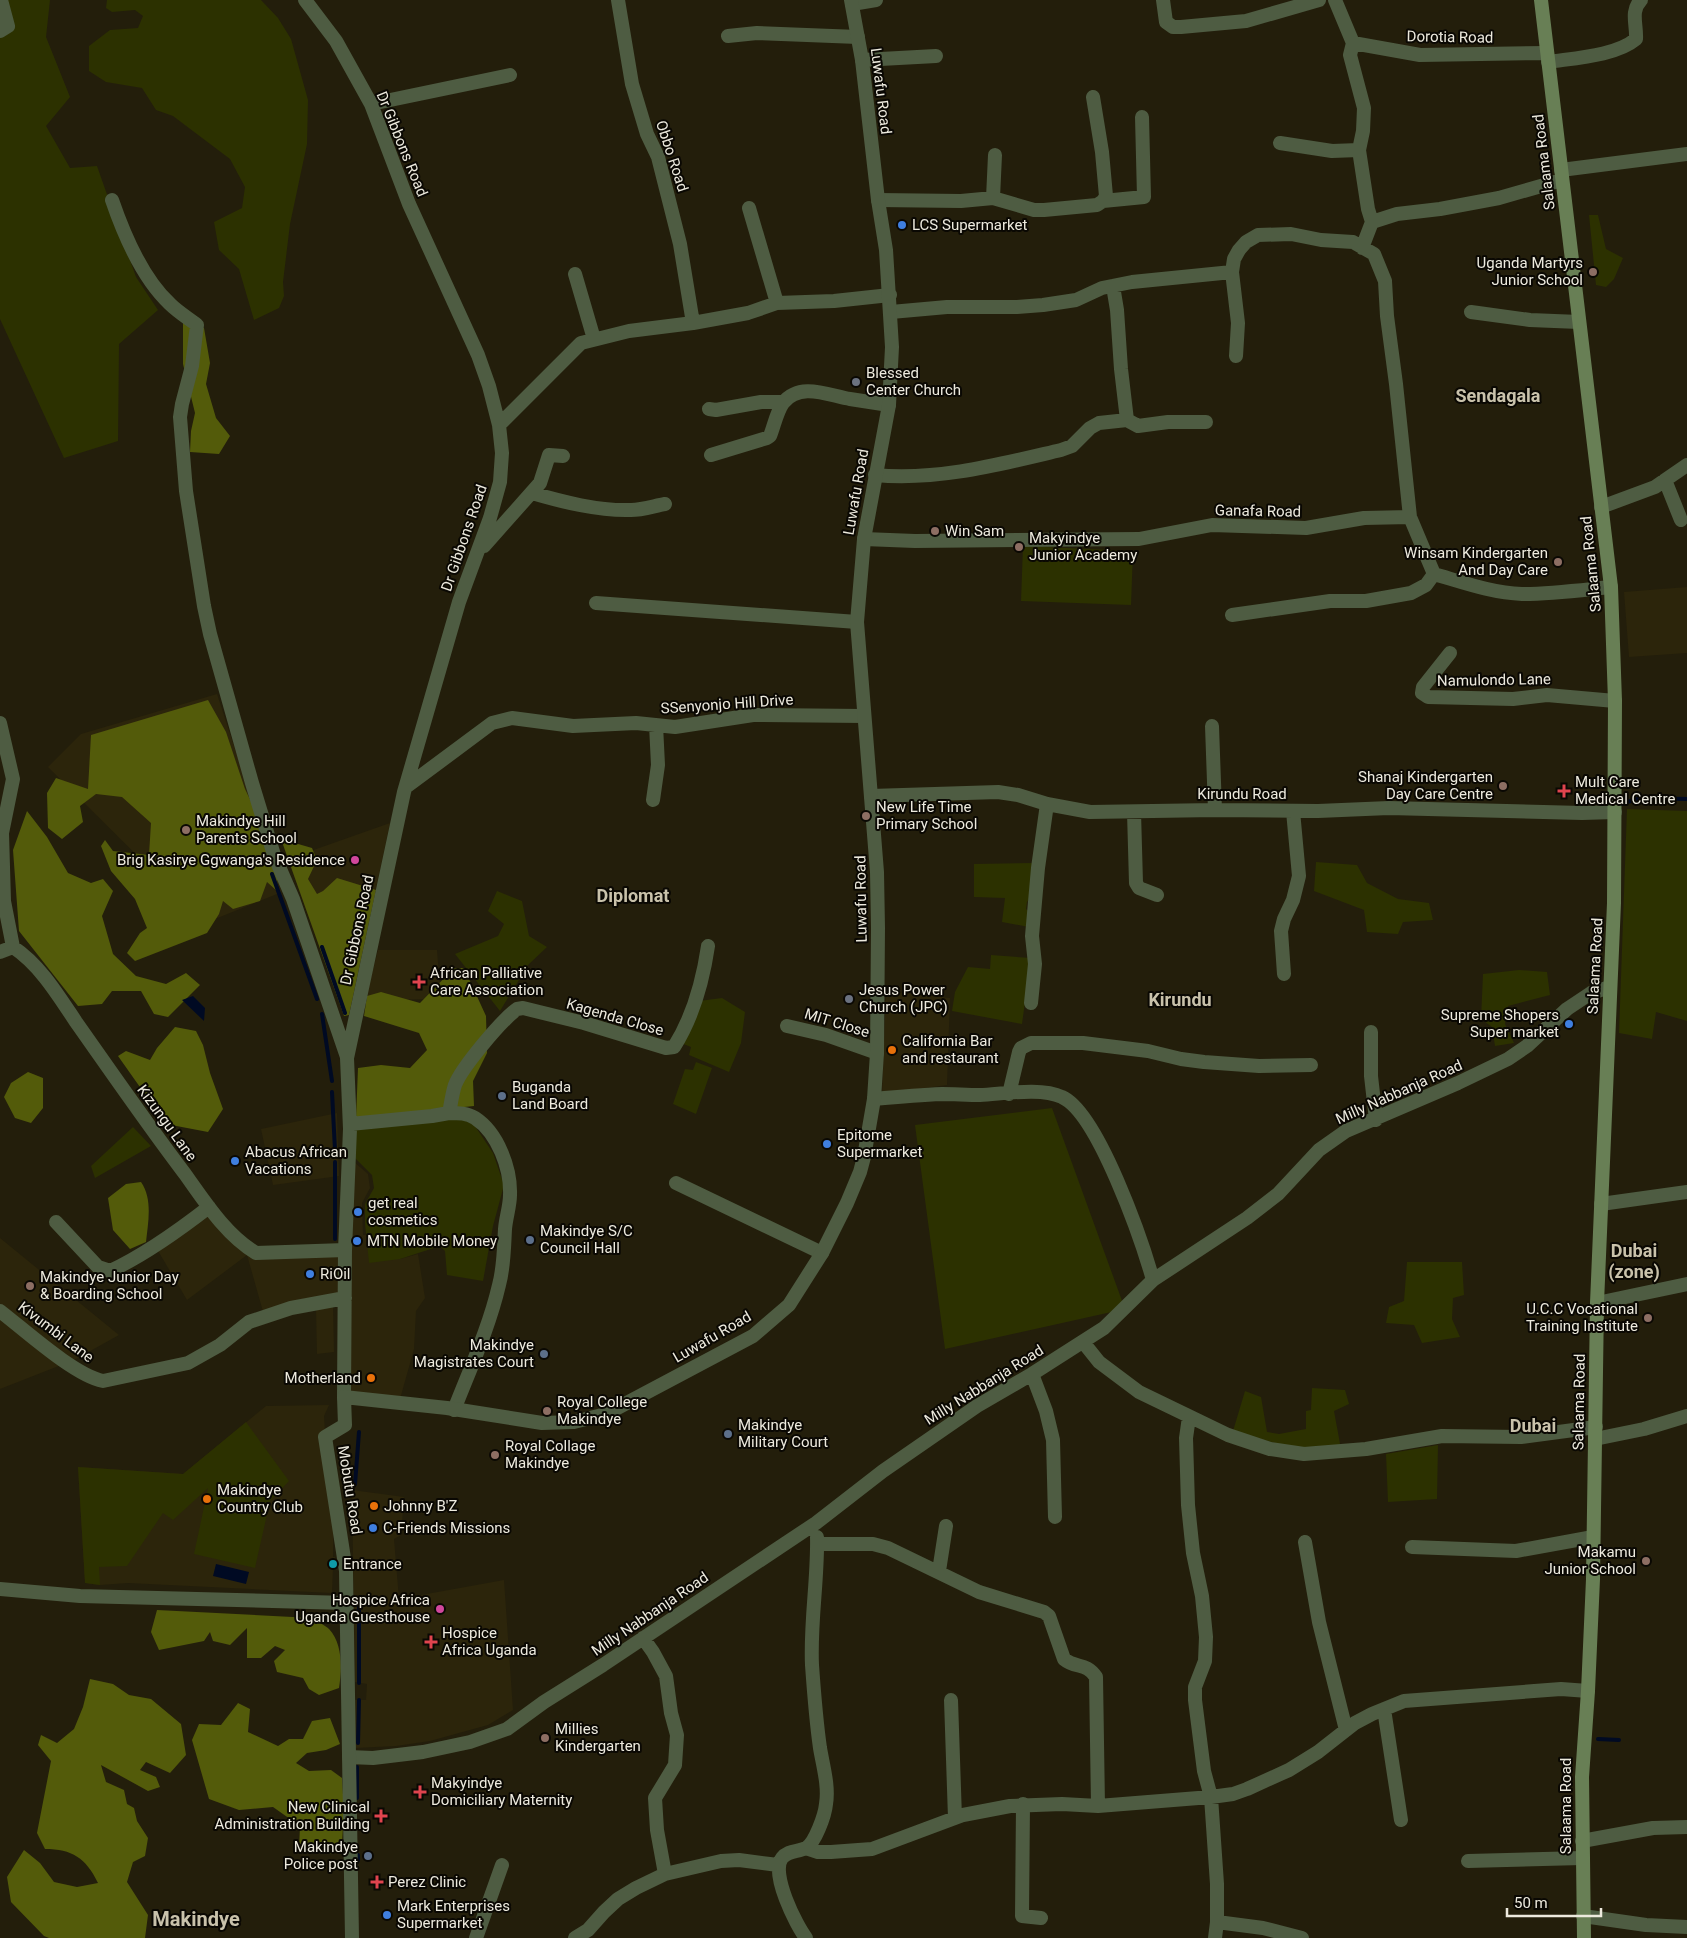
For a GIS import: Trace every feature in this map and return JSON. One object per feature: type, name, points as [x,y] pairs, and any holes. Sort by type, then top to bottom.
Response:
[{"type":"main road","name":"Salaama Road","points":[[1541,0],[1611,587],[1615,701],[1614,903],[1597,1303],[1588,1691],[1582,1777],[1584,1938]]},
{"type":"street","points":[[0,31],[8,26],[1,0]]},
{"type":"street","name":"Dr Gibbons Road","points":[[305,0],[336,41],[371,104],[409,204],[478,355],[489,386],[499,425],[502,453],[500,482],[479,552],[459,602],[406,787],[347,1058]]},
{"type":"street","name":"Obbo Road","points":[[618,0],[631,78],[647,134],[658,157],[680,244],[693,323]]},
{"type":"street","points":[[852,2],[876,0]]},
{"type":"street","points":[[1163,0],[1166,22],[1173,27],[1181,28],[1246,21],[1319,0]]},
{"type":"street","points":[[1335,0],[1353,43],[1350,55],[1364,108],[1363,131],[1359,150],[1368,209],[1372,222],[1362,248]]},
{"type":"street","name":"Dorotia Road","points":[[1353,43],[1420,55],[1548,58],[1602,53],[1629,45],[1636,39],[1634,13],[1636,6],[1641,0]]},
{"type":"street","name":"Luwafu Road","points":[[344,1397],[447,1408],[542,1423],[574,1422],[606,1414],[753,1336],[789,1304],[822,1253],[860,1172],[874,1099],[878,872],[857,622],[864,539],[889,405],[892,347],[886,250],[878,200],[862,60],[852,2]]},
{"type":"street","points":[[728,36],[757,33],[858,37]]},
{"type":"street","points":[[862,60],[936,56]]},
{"type":"street","points":[[371,104],[510,75]]},
{"type":"street","points":[[1094,97],[1106,196],[1103,201]]},
{"type":"street","points":[[878,200],[961,201],[993,198],[1034,210],[1044,210],[1090,206],[1103,201],[1144,197],[1142,117]]},
{"type":"street","points":[[1280,143],[1332,152],[1359,150]]},
{"type":"street","points":[[1372,222],[1397,214],[1440,209],[1499,198],[1562,175],[1687,154]]},
{"type":"street","points":[[993,198],[995,155]]},
{"type":"street","points":[[112,200],[126,238],[146,274],[168,303],[197,325],[192,366],[180,417],[186,491],[204,606],[249,774],[272,846],[347,1058]]},
{"type":"street","points":[[749,208],[777,303]]},
{"type":"street","points":[[1236,356],[1238,323],[1232,272],[1234,259],[1246,242],[1258,235],[1291,234],[1321,240],[1353,242],[1374,254],[1385,281],[1387,316],[1410,517],[1434,574]]},
{"type":"street","points":[[891,312],[946,307],[1043,305],[1076,300],[1102,288],[1132,282],[1232,272]]},
{"type":"street","points":[[575,274],[594,339]]},
{"type":"street","points":[[1113,286],[1117,310],[1120,369],[1127,420]]},
{"type":"street","points":[[499,425],[581,343],[629,331],[693,323],[748,312],[777,303],[834,301],[890,295]]},
{"type":"street","points":[[1471,312],[1530,320],[1579,322]]},
{"type":"street","points":[[711,454],[770,436],[783,402],[791,396],[817,390],[848,399],[889,405]]},
{"type":"street","points":[[709,409],[716,410],[761,402],[783,402]]},
{"type":"street","points":[[875,475],[914,476],[986,467],[1061,450],[1072,446],[1090,428],[1099,423],[1127,420],[1138,426],[1168,422],[1206,422]]},
{"type":"street","points":[[479,552],[540,483],[549,455],[563,456]]},
{"type":"street","points":[[1601,507],[1655,487],[1687,465]]},
{"type":"street","points":[[1665,480],[1681,520]]},
{"type":"street","points":[[532,492],[564,502],[602,508],[631,510],[666,504]]},
{"type":"street","name":"Ganafa Road","points":[[864,539],[915,541],[1139,539],[1212,525],[1306,528],[1364,518],[1410,517]]},
{"type":"street","points":[[1434,574],[1480,587],[1520,594],[1611,587]]},
{"type":"street","points":[[1232,614],[1330,601],[1366,601],[1411,593],[1426,585],[1434,574]]},
{"type":"street","points":[[596,603],[857,622]]},
{"type":"street","name":"Namulondo Lane","points":[[1450,653],[1423,688],[1422,693],[1428,697],[1513,699],[1547,695],[1615,701]]},
{"type":"street","name":"SSenyonjo Hill Drive","points":[[406,787],[492,722],[503,719],[512,718],[573,726],[636,723],[675,727],[753,715],[864,716]]},
{"type":"street","points":[[0,723],[13,779],[2,833],[6,949]]},
{"type":"street","points":[[653,800],[658,765],[656,725]]},
{"type":"street","points":[[1212,726],[1215,810]]},
{"type":"street","name":"Kirundu Road","points":[[871,796],[998,792],[1090,812],[1293,811],[1389,808],[1582,813],[1615,812]]},
{"type":"street","points":[[1031,1003],[1035,964],[1032,936],[1038,868],[1047,804]]},
{"type":"street","points":[[1284,974],[1281,931],[1284,918],[1293,900],[1299,876],[1293,811]]},
{"type":"street","points":[[1134,812],[1136,883],[1139,888],[1157,895]]},
{"type":"street","name":"Kagenda Close","points":[[449,1113],[455,1086],[460,1076],[490,1038],[517,1009],[523,1008],[584,1023],[666,1048],[674,1047],[694,1003],[705,969],[708,946]]},
{"type":"street","name":"Kizungu Lane","points":[[6,949],[26,956],[48,982],[148,1126],[209,1207],[246,1247],[256,1253],[345,1250]]},
{"type":"street","name":"Milly Nabbanja Road","points":[[349,1757],[373,1758],[423,1752],[470,1742],[507,1729],[544,1702],[816,1523],[923,1443],[977,1406],[1032,1374],[1104,1328],[1153,1280],[1246,1218],[1278,1194],[1318,1150],[1329,1142],[1346,1131],[1376,1120],[1508,1059],[1527,1046],[1567,1009],[1591,993],[1610,986]]},
{"type":"street","name":"MIT Close","points":[[788,1026],[826,1035],[876,1053]]},
{"type":"street","points":[[1371,1032],[1371,1076],[1376,1120]]},
{"type":"street","points":[[1009,1094],[1019,1052],[1031,1043],[1084,1043],[1148,1050],[1181,1059],[1259,1066],[1312,1065]]},
{"type":"street","name":"Mobutu Road","points":[[347,1058],[350,1124],[345,1250],[345,1425],[325,1437],[346,1571],[352,1938]]},
{"type":"street","points":[[874,1099],[942,1094],[1046,1092],[1068,1100],[1077,1107],[1089,1126],[1129,1206],[1145,1249],[1153,1280]]},
{"type":"street","points":[[350,1124],[449,1113],[465,1114],[476,1119],[488,1131],[500,1148],[508,1171],[510,1195],[500,1284],[489,1320],[454,1410]]},
{"type":"street","points":[[676,1183],[822,1253]]},
{"type":"street","points":[[1601,1204],[1687,1192]]},
{"type":"street","points":[[56,1222],[98,1267],[110,1271],[127,1263],[209,1207]]},
{"type":"street","points":[[1597,1303],[1687,1284]]},
{"type":"street","name":"Kivumbi Lane","points":[[0,1311],[67,1363],[90,1378],[103,1381],[188,1363],[220,1345],[249,1322],[291,1308],[345,1298]]},
{"type":"street","points":[[1083,1342],[1099,1362],[1138,1392],[1228,1436],[1270,1449],[1304,1454],[1366,1449],[1442,1436],[1522,1437],[1644,1429],[1687,1416]]},
{"type":"street","points":[[1032,1374],[1046,1410],[1053,1440],[1055,1517]]},
{"type":"street","points":[[1189,1417],[1186,1438],[1188,1505],[1193,1553],[1202,1596],[1206,1637],[1205,1661],[1195,1687],[1195,1700],[1204,1771],[1211,1797],[1217,1884],[1215,1938]]},
{"type":"street","points":[[806,1848],[817,1832],[826,1804],[826,1788],[817,1727],[812,1663],[812,1611],[817,1544],[816,1523]]},
{"type":"street","points":[[939,1572],[946,1526]]},
{"type":"street","points":[[1412,1547],[1516,1551],[1593,1537]]},
{"type":"street","points":[[1305,1542],[1319,1622],[1346,1730]]},
{"type":"street","points":[[817,1544],[873,1544],[888,1548],[979,1592],[1044,1612],[1049,1616],[1064,1659],[1069,1663],[1082,1665],[1091,1670],[1096,1677],[1098,1806]]},
{"type":"street","points":[[0,1588],[80,1596],[347,1603]]},
{"type":"street","points":[[643,1638],[666,1676],[671,1713],[677,1735],[675,1764],[655,1798],[657,1830],[665,1874]]},
{"type":"street","points":[[806,1938],[798,1928],[790,1910],[778,1865],[789,1852],[806,1848],[818,1852],[872,1849],[963,1815],[1023,1804],[1098,1806],[1211,1797],[1247,1789],[1289,1770],[1318,1752],[1355,1723],[1404,1701],[1561,1689],[1588,1691]]},
{"type":"street","points":[[951,1700],[955,1818]]},
{"type":"street","points":[[1384,1709],[1402,1820]]},
{"type":"street","points":[[1023,1804],[1022,1916],[1041,1918]]},
{"type":"street","points":[[1582,1841],[1653,1828],[1687,1827]]},
{"type":"street","points":[[1468,1861],[1582,1858]]},
{"type":"street","points":[[575,1938],[588,1930],[618,1899],[665,1874],[721,1861],[739,1860],[778,1865]]},
{"type":"street","points":[[476,1938],[502,1865]]},
{"type":"street","points":[[1583,1916],[1646,1925],[1687,1927]]},
{"type":"street","points":[[1217,1922],[1263,1928],[1302,1938]]},
{"type":"shaded area","points":[[1687,587],[1687,653],[1629,657],[1624,592]]},
{"type":"shaded area","name":"Makindye Hill Parents School","points":[[217,694],[282,892],[205,923],[48,767],[81,734]]},
{"type":"shaded area","points":[[390,823],[349,1015],[344,1016],[288,859]]},
{"type":"shaded area","points":[[378,950],[437,950],[441,999],[365,1000]]},
{"type":"shaded area","points":[[886,991],[950,998],[947,1085],[882,1094]]},
{"type":"shaded area","points":[[337,1113],[339,1176],[273,1185],[261,1129]]},
{"type":"shaded area","points":[[353,1161],[368,1174],[370,1188],[362,1203],[363,1235],[398,1232],[400,1259],[418,1254],[425,1298],[416,1311],[414,1349],[400,1399],[349,1392]]},
{"type":"shaded area","points":[[205,1208],[247,1255],[187,1300],[154,1244]]},
{"type":"shaded area","name":"Makindye Junior Day & Boarding School","points":[[0,1238],[119,1335],[74,1360],[0,1389]]},
{"type":"shaded area","points":[[341,1254],[341,1293],[297,1300],[264,1315],[247,1255]]},
{"type":"shaded area","points":[[333,1306],[334,1352],[317,1354],[316,1309]]},
{"type":"shaded area","name":"Makindye Country Club","points":[[329,1405],[324,1416],[326,1447],[334,1452],[333,1557],[335,1557],[336,1567],[333,1567],[332,1593],[128,1583],[100,1585],[85,1583],[78,1467],[183,1474],[266,1406]]},
{"type":"shaded area","name":"Hospice Africa Uganda","points":[[352,1490],[404,1497],[401,1535],[394,1539],[399,1599],[504,1580],[513,1710],[488,1725],[430,1741],[396,1746],[355,1748],[355,1700],[366,1700],[367,1684],[355,1682]]},
{"type":"green space","points":[[0,0],[50,0],[46,37],[70,97],[46,126],[70,168],[97,166],[136,277],[158,310],[119,344],[118,441],[64,458],[0,319]]},
{"type":"green space","points":[[107,0],[261,0],[278,18],[291,39],[308,100],[307,144],[290,224],[283,282],[284,296],[279,308],[254,320],[239,269],[219,250],[214,222],[242,208],[245,187],[230,159],[173,116],[156,110],[142,88],[106,82],[89,71],[89,46],[110,30],[138,28],[143,16],[135,10],[112,12],[106,8]]},
{"type":"green space","points":[[1589,215],[1598,215],[1606,249],[1623,258],[1614,279],[1606,287],[1596,285]]},
{"type":"green space","points":[[183,322],[204,328],[210,363],[206,384],[216,418],[230,436],[219,454],[190,452],[191,431],[195,413],[183,364]]},
{"type":"green space","points":[[1023,546],[1133,551],[1131,605],[1021,601]]},
{"type":"green space","name":"Makindye Hill Parents School","points":[[208,700],[226,732],[245,789],[278,857],[277,891],[267,882],[260,901],[233,909],[223,901],[219,914],[207,933],[135,961],[127,953],[140,933],[147,928],[135,899],[111,871],[101,846],[105,840],[113,851],[149,855],[151,823],[122,797],[96,794],[80,806],[83,822],[62,839],[48,828],[47,793],[56,778],[88,789],[91,735]]},
{"type":"green space","points":[[1627,809],[1687,811],[1687,1021],[1656,1012],[1652,1039],[1619,1033]]},
{"type":"green space","points":[[27,811],[47,837],[68,873],[91,883],[103,879],[113,891],[102,916],[113,954],[136,976],[166,984],[186,973],[200,985],[168,1017],[154,1014],[141,991],[112,991],[102,1004],[78,1006],[19,931],[13,850]]},
{"type":"green space","points":[[281,839],[312,848],[317,860],[308,879],[317,894],[337,878],[376,890],[349,1015],[344,1016]]},
{"type":"green space","points":[[1316,862],[1357,865],[1367,883],[1398,899],[1429,903],[1433,920],[1403,922],[1398,934],[1367,932],[1364,910],[1314,891]]},
{"type":"green space","points":[[1033,863],[1031,897],[1027,902],[1026,909],[1031,913],[1029,927],[1002,922],[1005,898],[974,897],[974,864]]},
{"type":"green space","points":[[497,891],[522,901],[529,936],[547,947],[528,965],[500,1011],[455,954],[498,936],[504,924],[488,911]]},
{"type":"green space","points":[[991,955],[1031,958],[1022,1024],[952,1011],[955,992],[968,967],[990,969]]},
{"type":"green space","points":[[454,968],[464,968],[486,1016],[487,1053],[473,1081],[474,1106],[356,1118],[358,1068],[381,1065],[410,1068],[427,1050],[419,1033],[364,1016],[367,996],[381,992],[420,1003]]},
{"type":"green space","points":[[1519,970],[1547,972],[1550,995],[1508,1006],[1505,1024],[1514,1043],[1495,1046],[1492,1027],[1481,1019],[1483,974]]},
{"type":"green space","points":[[722,998],[745,1012],[741,1043],[729,1072],[689,1055],[691,1047],[681,1043],[699,1001]]},
{"type":"green space","points":[[175,1027],[196,1031],[203,1045],[210,1073],[223,1109],[208,1132],[166,1124],[118,1056],[126,1051],[150,1060],[157,1048]]},
{"type":"green space","points":[[696,1062],[712,1068],[696,1114],[673,1104],[685,1069],[693,1070]]},
{"type":"green space","points":[[28,1072],[43,1078],[43,1108],[31,1123],[15,1118],[4,1097],[11,1083]]},
{"type":"green space","points":[[1052,1108],[1125,1309],[945,1349],[915,1125]]},
{"type":"green space","points":[[457,1118],[473,1123],[493,1153],[504,1185],[493,1226],[483,1281],[447,1275],[445,1251],[440,1246],[400,1259],[369,1263],[365,1204],[374,1188],[372,1175],[354,1157],[355,1129]]},
{"type":"green space","points":[[133,1127],[151,1146],[95,1178],[91,1166]]},
{"type":"green space","points":[[141,1182],[145,1189],[148,1203],[146,1242],[130,1249],[113,1230],[108,1198],[126,1184]]},
{"type":"green space","points":[[1407,1262],[1462,1262],[1464,1295],[1453,1298],[1452,1319],[1460,1337],[1422,1343],[1414,1325],[1386,1323],[1389,1307],[1404,1301]]},
{"type":"green space","points":[[1312,1388],[1345,1390],[1349,1404],[1334,1411],[1341,1449],[1303,1451],[1233,1431],[1245,1391],[1261,1397],[1267,1432],[1279,1434],[1306,1429],[1306,1411],[1311,1410]]},
{"type":"green space","points":[[246,1422],[289,1481],[270,1501],[255,1568],[194,1554],[208,1488],[173,1520],[163,1513],[127,1566],[99,1567],[100,1585],[85,1583],[78,1467],[183,1474]]},
{"type":"green space","points":[[1438,1445],[1437,1499],[1388,1502],[1386,1454]]},
{"type":"green space","points":[[157,1610],[312,1618],[329,1629],[337,1642],[341,1665],[339,1688],[319,1695],[309,1689],[303,1678],[277,1672],[274,1661],[285,1650],[275,1646],[261,1658],[247,1658],[247,1628],[230,1645],[213,1641],[210,1632],[204,1641],[159,1650],[151,1632]]},
{"type":"green space","points":[[90,1679],[113,1684],[129,1695],[151,1699],[181,1724],[186,1755],[170,1773],[146,1762],[140,1770],[156,1777],[160,1787],[148,1791],[101,1765],[106,1782],[124,1790],[127,1804],[134,1808],[137,1821],[148,1838],[145,1856],[133,1862],[127,1882],[148,1915],[145,1938],[49,1938],[44,1936],[11,1902],[7,1877],[24,1850],[40,1863],[54,1882],[77,1887],[98,1883],[83,1861],[70,1853],[55,1849],[45,1849],[37,1833],[51,1761],[38,1745],[41,1735],[57,1743],[74,1729],[83,1707]]},
{"type":"green space","points":[[238,1703],[250,1709],[248,1732],[278,1746],[289,1739],[303,1739],[312,1721],[330,1718],[340,1744],[326,1750],[307,1753],[296,1763],[309,1771],[331,1770],[342,1778],[344,1811],[342,1843],[334,1854],[299,1849],[300,1826],[273,1807],[239,1810],[209,1799],[192,1740],[199,1724],[221,1725]]},
{"type":"water","points":[[193,996],[205,1008],[204,1021],[182,1000]]},
{"type":"water","points":[[216,1564],[249,1572],[246,1584],[213,1576]]},
{"type":"waterway","points":[[1621,804],[1640,798],[1687,799]]},
{"type":"waterway","points":[[272,874],[317,999]]},
{"type":"waterway","points":[[322,947],[345,1013]]},
{"type":"waterway","points":[[322,1014],[332,1081]]},
{"type":"waterway","points":[[332,1092],[335,1150]]},
{"type":"waterway","points":[[335,1162],[335,1239]]},
{"type":"waterway","points":[[355,1484],[359,1432]]},
{"type":"waterway","points":[[359,1602],[359,1683]]},
{"type":"waterway","points":[[358,1743],[359,1700]]},
{"type":"waterway","points":[[1598,1739],[1619,1740]]},
{"type":"waterway","points":[[357,1767],[357,1798]]},
{"type":"waterway","points":[[358,1855],[358,1860]]},
{"type":"place","name":"LCS Supermarket","points":[[902,225]]},
{"type":"place","name":"Uganda Martyrs Junior School","points":[[1593,272]]},
{"type":"place","name":"Blessed Center Church","points":[[856,382]]},
{"type":"place","name":"Win Sam","points":[[935,531]]},
{"type":"place","name":"Makyindye Junior Academy","points":[[1019,547]]},
{"type":"place","name":"Winsam Kindergarten And Day Care","points":[[1558,562]]},
{"type":"place","name":"Shanaj Kindergarten Day Care Centre","points":[[1503,786]]},
{"type":"place","name":"Mult Care Medical Centre","points":[[1564,791]]},
{"type":"place","name":"New Life Time Primary School","points":[[866,816]]},
{"type":"place","name":"Makindye Hill Parents School","points":[[186,830]]},
{"type":"place","name":"Brig Kasirye Ggwanga's Residence","points":[[355,860]]},
{"type":"place","name":"African Palliative Care Association","points":[[419,982]]},
{"type":"place","name":"Jesus Power Church (JPC)","points":[[849,999]]},
{"type":"place","name":"Supreme Shopers Super market","points":[[1569,1024]]},
{"type":"place","name":"California Bar and restaurant","points":[[892,1050]]},
{"type":"place","name":"Buganda Land Board","points":[[502,1096]]},
{"type":"place","name":"Epitome Supermarket","points":[[827,1144]]},
{"type":"place","name":"Abacus African Vacations","points":[[235,1161]]},
{"type":"place","name":"get real cosmetics","points":[[358,1212]]},
{"type":"place","name":"Makindye S/C Council Hall","points":[[530,1240]]},
{"type":"place","name":"MTN Mobile Money","points":[[357,1241]]},
{"type":"place","name":"RiOil","points":[[310,1274]]},
{"type":"place","name":"Makindye Junior Day & Boarding School","points":[[30,1286]]},
{"type":"place","name":"U.C.C Vocational Training Institute","points":[[1648,1318]]},
{"type":"place","name":"Makindye Magistrates Court","points":[[544,1354]]},
{"type":"place","name":"Motherland","points":[[371,1378]]},
{"type":"place","name":"Royal College Makindye","points":[[547,1411]]},
{"type":"place","name":"Makindye Military Court","points":[[728,1434]]},
{"type":"place","name":"Royal Collage Makindye","points":[[495,1455]]},
{"type":"place","name":"Makindye Country Club","points":[[207,1499]]},
{"type":"place","name":"Johnny B'Z","points":[[374,1506]]},
{"type":"place","name":"C-Friends Missions","points":[[373,1528]]},
{"type":"place","name":"Makamu Junior School","points":[[1646,1561]]},
{"type":"place","name":"Entrance","points":[[333,1564]]},
{"type":"place","name":"Hospice Africa Uganda Guesthouse","points":[[440,1609]]},
{"type":"place","name":"Hospice Africa Uganda","points":[[431,1642]]},
{"type":"place","name":"Millies Kindergarten","points":[[545,1738]]},
{"type":"place","name":"Makyindye Domiciliary Maternity","points":[[420,1792]]},
{"type":"place","name":"New Clinical Administration Building","points":[[381,1816]]},
{"type":"place","name":"Makindye Police post","points":[[368,1856]]},
{"type":"place","name":"Perez Clinic","points":[[377,1882]]},
{"type":"place","name":"Mark Enterprises Supermarket","points":[[387,1915]]},
{"type":"district","name":"Sendagala","points":[[1498,396]]},
{"type":"district","name":"Diplomat","points":[[633,896]]},
{"type":"district","name":"Kirundu","points":[[1180,1000]]},
{"type":"district","name":"Dubai (zone)","points":[[1634,1261]]},
{"type":"district","name":"Dubai","points":[[1533,1426]]},
{"type":"district","name":"Makindye","points":[[196,1919]]}]
